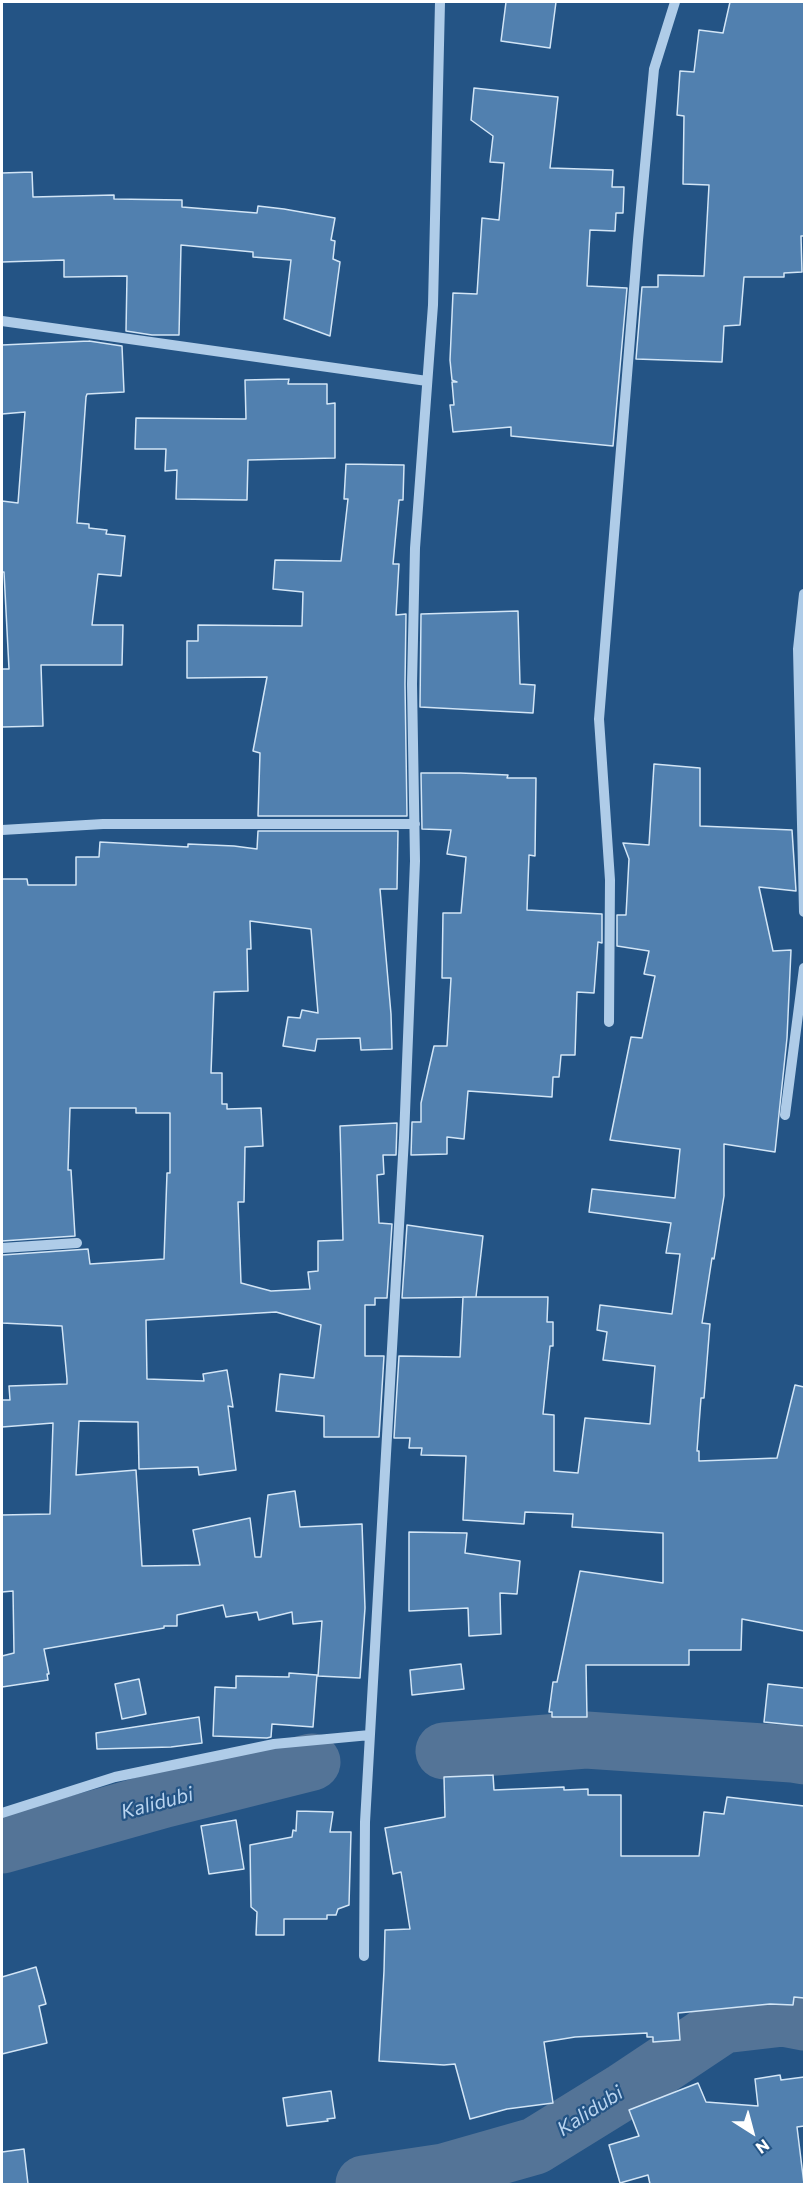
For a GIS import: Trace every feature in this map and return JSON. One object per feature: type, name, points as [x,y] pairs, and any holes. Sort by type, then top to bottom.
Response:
[{"type":"street","points":[[364,1956],[364,1822],[404,1138],[415,861],[412,684],[415,548],[433,305],[440,2]]},
{"type":"street","points":[[609,1022],[610,880],[599,719],[654,69],[675,2]]},
{"type":"street","points":[[2,321],[427,381]]},
{"type":"street","points":[[804,594],[798,649],[804,912]]},
{"type":"street","points":[[2,830],[102,824],[415,824]]},
{"type":"street","points":[[785,1115],[804,968]]},
{"type":"street","points":[[2,1248],[77,1243]]},
{"type":"street","points":[[2,1813],[115,1777],[274,1744],[370,1735]]},
{"type":"building","points":[[506,2],[556,2],[550,48],[501,41]]},
{"type":"building","points":[[730,2],[804,2],[802,272],[784,273],[784,277],[744,277],[740,325],[724,326],[722,362],[636,359],[642,287],[658,287],[658,275],[704,276],[709,185],[683,184],[684,116],[677,115],[680,71],[694,72],[699,30],[723,33]]},
{"type":"building","points":[[474,88],[558,97],[550,168],[613,170],[612,187],[624,187],[623,213],[616,213],[615,231],[590,230],[587,286],[627,288],[613,446],[511,436],[511,427],[453,432],[450,405],[454,405],[452,382],[457,382],[452,380],[450,360],[453,293],[477,294],[482,218],[499,220],[504,163],[490,162],[493,136],[471,120]]},
{"type":"building","points":[[32,172],[33,197],[114,195],[114,199],[182,200],[182,207],[257,213],[258,206],[335,218],[331,240],[335,241],[333,259],[340,262],[330,336],[284,319],[291,260],[253,257],[253,252],[181,245],[179,335],[152,335],[126,331],[127,276],[64,277],[64,260],[2,262],[2,173]]},
{"type":"building","points":[[89,341],[122,346],[124,392],[87,394],[86,397],[77,523],[89,524],[89,528],[107,530],[106,534],[125,536],[121,576],[98,574],[92,625],[123,625],[122,665],[41,665],[43,726],[2,727],[2,669],[9,669],[4,572],[2,572],[2,501],[18,503],[25,412],[2,414],[2,345]]},
{"type":"building","points":[[289,379],[288,384],[327,384],[327,404],[335,403],[335,458],[248,460],[247,500],[176,499],[177,470],[165,471],[166,449],[135,449],[136,418],[246,419],[245,380]]},
{"type":"building","points":[[346,464],[404,465],[403,500],[399,500],[393,564],[399,564],[396,615],[406,614],[407,816],[258,816],[260,753],[253,751],[267,677],[187,678],[187,641],[198,641],[198,625],[302,626],[303,592],[273,589],[275,560],[341,561],[348,499],[344,499]]},
{"type":"building","points":[[518,611],[520,684],[535,685],[533,713],[420,707],[421,614]]},
{"type":"building","points":[[654,764],[700,768],[700,826],[792,830],[796,891],[759,887],[773,951],[791,950],[787,1038],[775,1152],[724,1144],[724,1196],[702,1323],[710,1324],[697,1451],[699,1451],[699,1461],[777,1458],[795,1385],[804,1387],[804,1631],[742,1619],[741,1650],[689,1650],[689,1665],[586,1665],[587,1717],[552,1717],[552,1712],[549,1712],[553,1682],[557,1682],[580,1571],[663,1583],[663,1533],[572,1527],[573,1514],[525,1512],[524,1524],[463,1520],[466,1456],[421,1455],[422,1448],[409,1448],[410,1438],[394,1438],[399,1356],[460,1357],[463,1297],[548,1297],[547,1322],[553,1322],[553,1346],[550,1346],[543,1414],[554,1415],[554,1471],[578,1473],[585,1418],[650,1424],[655,1366],[603,1360],[607,1332],[597,1330],[600,1305],[672,1314],[680,1254],[666,1253],[671,1223],[589,1212],[592,1189],[675,1198],[680,1149],[610,1140],[631,1037],[642,1038],[655,976],[644,974],[649,951],[617,946],[617,915],[626,915],[629,859],[623,843],[649,845]]},
{"type":"building","points":[[421,773],[536,778],[535,856],[529,855],[527,910],[602,914],[602,943],[598,942],[594,993],[577,992],[575,1055],[561,1055],[559,1077],[553,1077],[552,1097],[468,1091],[464,1139],[447,1137],[447,1154],[411,1155],[412,1122],[421,1122],[421,1103],[434,1046],[447,1046],[451,978],[442,978],[443,913],[461,913],[466,857],[447,854],[451,830],[422,829]]},
{"type":"building","points":[[258,831],[398,831],[397,889],[380,889],[392,1049],[361,1050],[360,1038],[317,1039],[315,1051],[283,1046],[288,1017],[300,1018],[302,1010],[318,1013],[311,929],[250,921],[251,949],[247,949],[248,991],[214,992],[211,1073],[222,1073],[222,1104],[227,1104],[227,1109],[261,1108],[263,1146],[245,1147],[244,1202],[238,1202],[241,1283],[271,1291],[310,1289],[308,1272],[318,1271],[318,1241],[343,1240],[340,1126],[397,1123],[396,1155],[383,1155],[384,1174],[377,1175],[379,1223],[392,1224],[387,1298],[375,1298],[375,1305],[365,1305],[365,1356],[384,1356],[379,1437],[324,1437],[324,1416],[276,1411],[280,1374],[314,1378],[321,1325],[276,1312],[146,1320],[147,1379],[204,1381],[203,1374],[227,1370],[233,1407],[228,1406],[236,1470],[199,1475],[198,1467],[139,1469],[138,1422],[79,1421],[76,1475],[136,1470],[142,1566],[200,1565],[193,1530],[250,1518],[255,1557],[261,1557],[268,1495],[295,1491],[300,1527],[362,1524],[365,1608],[360,1678],[318,1676],[322,1621],[293,1624],[292,1612],[259,1620],[257,1612],[226,1617],[223,1605],[177,1615],[177,1626],[164,1626],[164,1628],[44,1649],[48,1680],[2,1687],[2,1656],[14,1653],[13,1591],[2,1592],[2,1515],[50,1514],[53,1423],[2,1427],[2,1400],[10,1400],[9,1386],[67,1384],[67,1379],[62,1326],[2,1323],[2,1255],[88,1249],[90,1264],[164,1259],[167,1173],[170,1173],[170,1113],[136,1113],[136,1108],[70,1108],[68,1170],[71,1170],[75,1236],[2,1241],[2,879],[27,879],[28,885],[76,885],[76,857],[99,857],[100,842],[188,847],[188,844],[234,846],[257,849]]},
{"type":"building","points":[[407,1225],[483,1236],[476,1297],[402,1298]]},
{"type":"building","points":[[409,1532],[467,1533],[465,1553],[520,1561],[517,1594],[500,1593],[501,1634],[469,1636],[468,1608],[409,1611]]},
{"type":"building","points":[[461,1664],[464,1689],[412,1695],[410,1670]]},
{"type":"building","points":[[289,1673],[317,1675],[313,1727],[272,1724],[271,1737],[267,1738],[213,1736],[215,1687],[236,1688],[236,1676],[289,1677]]},
{"type":"building","points":[[139,1679],[146,1714],[122,1719],[115,1684]]},
{"type":"building","points":[[768,1684],[804,1688],[804,1726],[764,1722]]},
{"type":"building","points":[[199,1717],[202,1743],[171,1747],[97,1749],[96,1733]]},
{"type":"building","points":[[493,1775],[494,1790],[564,1787],[564,1790],[588,1789],[588,1795],[621,1795],[621,1856],[699,1856],[704,1812],[724,1814],[727,1797],[804,1806],[804,1998],[794,1997],[793,2005],[770,2004],[678,2013],[680,2040],[653,2042],[653,2037],[647,2037],[647,2033],[575,2037],[544,2042],[553,2103],[507,2109],[470,2119],[455,2064],[379,2061],[385,1930],[410,1929],[401,1872],[393,1874],[385,1828],[445,1817],[444,1777]]},
{"type":"building","points":[[297,1811],[333,1812],[330,1832],[351,1832],[349,1905],[338,1909],[336,1915],[327,1915],[327,1919],[284,1919],[284,1935],[256,1935],[257,1912],[251,1907],[250,1845],[292,1837],[293,1830],[296,1831]]},
{"type":"building","points":[[236,1820],[244,1869],[209,1874],[201,1826]]},
{"type":"building","points":[[36,1967],[46,2004],[39,2006],[47,2043],[2,2054],[2,1977]]},
{"type":"building","points":[[780,2075],[781,2080],[804,2077],[804,2126],[797,2127],[804,2184],[650,2184],[648,2175],[620,2183],[609,2145],[639,2136],[629,2110],[698,2083],[706,2102],[758,2106],[755,2079]]},
{"type":"building","points":[[331,2091],[335,2118],[327,2119],[328,2121],[287,2126],[283,2098]]},
{"type":"building","points":[[24,2149],[28,2184],[2,2184],[2,2152]]},
{"type":"waterway","name":"Kalidubi","points":[[444,1751],[586,1740],[804,1756]]},
{"type":"waterway","name":"Kalidubi","points":[[2,1845],[165,1799],[312,1762]]},
{"type":"waterway","name":"Kalidubi","points":[[364,2184],[444,2172],[535,2146],[624,2091],[723,2025],[783,2018],[804,2022]]}]
